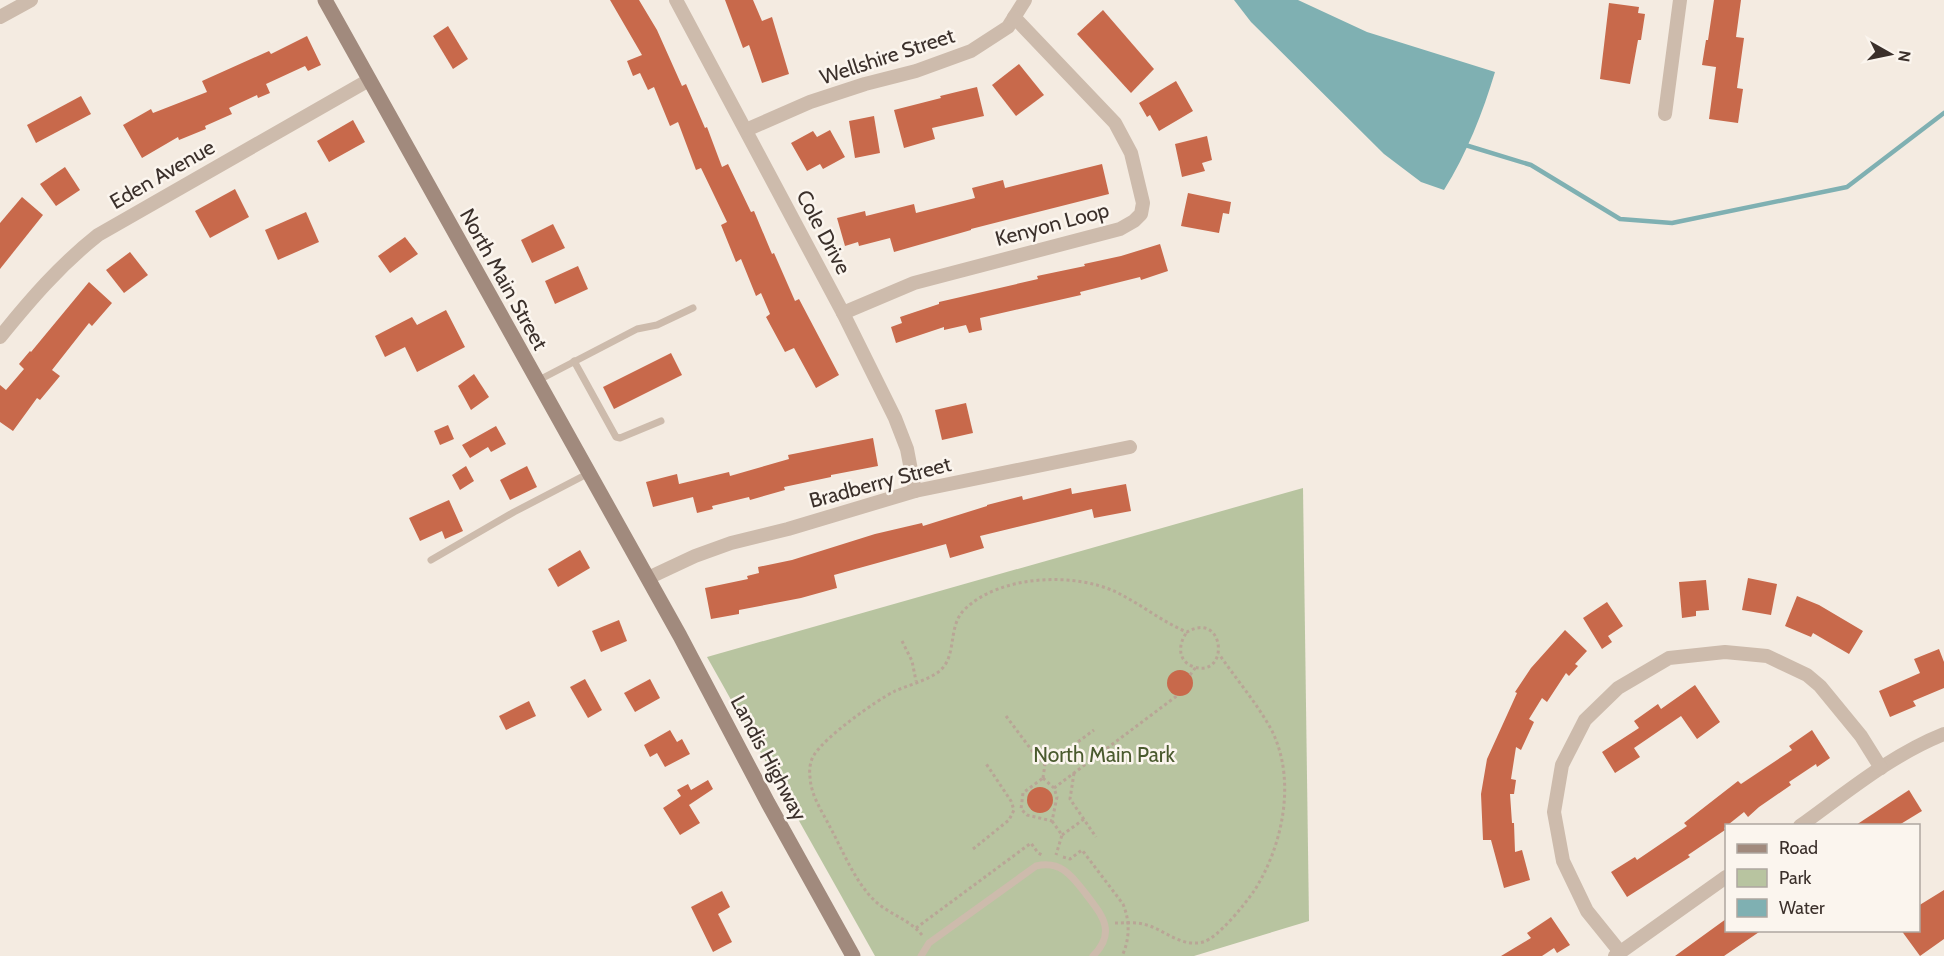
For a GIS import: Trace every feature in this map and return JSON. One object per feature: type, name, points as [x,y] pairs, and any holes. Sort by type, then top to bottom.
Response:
[{"type":"main road","name":"North Main Street","points":[[325,0],[648,578]]},
{"type":"main road","name":"Landis Highway","points":[[648,578],[853,956]]},
{"type":"street","name":"Cole Drive","points":[[676,0],[843,313],[895,418],[907,449],[915,491]]},
{"type":"street","name":"Wellshire Street","points":[[746,130],[810,102],[865,84],[916,71],[971,51],[1008,27],[1025,0]]},
{"type":"street","points":[[1665,114],[1680,0]]},
{"type":"street","points":[[0,17],[26,1]]},
{"type":"street","name":"Kenyon Loop","points":[[843,313],[914,283],[1120,229],[1141,214],[1143,203],[1131,153],[1115,123],[1014,18]]},
{"type":"street","name":"Eden Avenue","points":[[0,337],[36,292],[74,254],[98,235],[369,80]]},
{"type":"street","name":"Bradberry Street","points":[[648,578],[730,543],[915,491],[1130,447]]},
{"type":"street","points":[[1725,878],[1617,954],[1587,911],[1563,861],[1554,812],[1562,765],[1584,720],[1618,688],[1669,658],[1725,652],[1767,656],[1807,675],[1820,686],[1861,736],[1881,768]]},
{"type":"street","points":[[1801,824],[1881,768],[1944,734]]},
{"type":"lane","points":[[537,381],[637,329],[657,325],[693,308]]},
{"type":"lane","points":[[574,361],[616,437],[620,438],[661,421]]},
{"type":"lane","points":[[430,560],[589,473]]},
{"type":"lane","points":[[921,956],[929,943],[1036,866],[1045,864],[1062,868],[1071,875],[1104,917],[1103,941],[1094,956]]},
{"type":"path","points":[[929,943],[916,928],[891,914],[863,888],[812,794],[810,776],[812,758],[815,753],[839,729],[893,692],[938,672],[950,658],[956,621],[965,609],[978,599],[1008,586],[1052,579],[1094,584],[1116,592],[1187,632]]},
{"type":"path","points":[[1199,628],[1211,631],[1220,645],[1215,661],[1208,666],[1196,667],[1185,662],[1180,647],[1187,632],[1199,628]]},
{"type":"path","points":[[902,641],[912,661],[916,682]]},
{"type":"path","points":[[1105,924],[1142,924],[1158,928],[1186,943],[1206,941],[1248,901],[1266,872],[1279,839],[1284,810],[1283,762],[1272,731],[1252,697],[1219,654]]},
{"type":"path","points":[[1190,675],[1196,667]]},
{"type":"path","points":[[1054,788],[1178,695]]},
{"type":"path","points":[[1006,716],[1036,756],[1045,764]]},
{"type":"path","points":[[1045,764],[1094,730]]},
{"type":"path","points":[[973,849],[1009,820],[1014,810],[1011,801],[985,762]]},
{"type":"path","points":[[1021,809],[1023,793],[1043,778],[1045,764]]},
{"type":"path","points":[[1074,773],[1070,799],[1096,837]]},
{"type":"path","points":[[1043,778],[1054,788],[1057,796],[1052,820]]},
{"type":"path","points":[[1014,810],[1021,809]]},
{"type":"path","points":[[1021,809],[1027,815],[1052,820],[1062,835]]},
{"type":"path","points":[[1056,855],[1062,835],[1084,819]]},
{"type":"path","points":[[916,928],[1031,843],[1040,854],[1070,859],[1082,850],[1123,904],[1128,923],[1127,940],[1122,956]]},
{"type":"green space","name":"North Main Park","points":[[1303,488],[1309,921],[1194,956],[875,956],[707,657]]},
{"type":"water","points":[[1234,0],[1298,0],[1367,32],[1495,72],[1473,133],[1444,190],[1421,182],[1384,154],[1251,22]]},
{"type":"building","points":[[610,0],[639,0],[657,30],[682,86],[686,84],[705,128],[707,127],[722,167],[728,164],[751,212],[754,211],[795,301],[799,299],[839,375],[816,388],[794,348],[785,352],[766,317],[770,314],[761,293],[756,296],[741,259],[736,262],[721,225],[727,222],[701,168],[696,170],[678,122],[670,126],[654,87],[648,90],[640,73],[633,76],[627,61],[642,55]]},
{"type":"building","points":[[725,0],[753,0],[762,21],[772,17],[789,74],[762,83],[749,45],[743,48]]},
{"type":"building","points":[[1714,0],[1741,0],[1736,37],[1744,38],[1737,88],[1743,89],[1738,123],[1709,119],[1716,67],[1702,65]]},
{"type":"building","points":[[1609,3],[1639,7],[1638,13],[1645,14],[1630,84],[1600,79]]},
{"type":"building","points":[[1103,10],[1154,69],[1131,93],[1077,34]]},
{"type":"building","points":[[448,26],[468,59],[453,69],[433,36]]},
{"type":"building","points":[[307,36],[321,65],[308,71],[305,66],[266,84],[270,93],[258,98],[257,95],[229,108],[232,114],[205,126],[206,129],[179,140],[178,137],[142,158],[123,125],[151,109],[153,113],[207,92],[202,81],[269,51],[271,54]]},
{"type":"building","points":[[1019,64],[1044,95],[1016,116],[992,85]]},
{"type":"building","points":[[1176,81],[1193,111],[1159,131],[1150,115],[1147,117],[1139,103]]},
{"type":"building","points":[[977,87],[984,116],[932,128],[935,139],[904,148],[894,110]]},
{"type":"building","points":[[81,96],[91,114],[36,143],[27,125]]},
{"type":"building","points":[[874,116],[880,153],[855,158],[849,121]]},
{"type":"building","points":[[353,120],[365,142],[329,162],[317,141]]},
{"type":"building","points":[[830,130],[845,157],[823,169],[820,164],[807,171],[791,143],[813,131],[817,137]]},
{"type":"building","points":[[1207,136],[1212,160],[1202,163],[1205,171],[1182,177],[1175,144]]},
{"type":"building","points":[[1102,164],[1109,194],[971,229],[894,252],[890,238],[859,246],[858,242],[845,246],[837,218],[865,211],[866,216],[914,204],[916,213],[975,198],[972,188],[1003,180],[1005,188]]},
{"type":"building","points":[[65,167],[80,190],[56,206],[40,184]]},
{"type":"building","points":[[235,189],[249,217],[210,238],[195,211]]},
{"type":"building","points":[[1188,193],[1231,202],[1229,214],[1223,213],[1219,233],[1181,226]]},
{"type":"building","points":[[22,197],[43,215],[0,269],[0,223]]},
{"type":"building","points":[[306,212],[319,242],[278,260],[265,230]]},
{"type":"building","points":[[553,224],[565,248],[532,263],[521,240]]},
{"type":"building","points":[[405,237],[418,254],[390,273],[378,256]]},
{"type":"building","points":[[1160,244],[1168,271],[1141,280],[1140,277],[1080,292],[1081,295],[980,318],[982,330],[969,333],[966,325],[944,330],[944,327],[896,343],[891,327],[902,323],[900,317],[939,304],[939,302],[1038,279],[1037,276],[1085,266],[1084,264]]},
{"type":"building","points":[[130,252],[148,275],[124,293],[106,270]]},
{"type":"building","points":[[578,266],[588,289],[555,304],[545,281]]},
{"type":"building","points":[[89,282],[112,303],[92,326],[89,323],[52,370],[60,376],[40,400],[37,398],[13,431],[0,422],[0,385],[6,390],[24,369],[19,364]]},
{"type":"building","points":[[446,310],[465,347],[417,372],[405,347],[385,357],[375,336],[412,317],[417,325]]},
{"type":"building","points":[[671,353],[682,375],[614,409],[603,387]]},
{"type":"building","points":[[474,374],[489,397],[471,410],[458,386]]},
{"type":"building","points":[[966,403],[973,433],[942,440],[935,410]]},
{"type":"building","points":[[448,425],[454,439],[440,445],[434,431]]},
{"type":"building","points":[[496,426],[506,444],[491,452],[488,447],[470,458],[462,445]]},
{"type":"building","points":[[873,438],[878,466],[784,487],[785,490],[750,500],[749,497],[712,506],[713,509],[697,513],[693,497],[653,507],[646,482],[677,474],[679,484],[729,472],[730,476],[789,459],[788,455]]},
{"type":"building","points":[[466,466],[474,481],[460,490],[452,475]]},
{"type":"building","points":[[527,466],[537,487],[510,500],[500,480]]},
{"type":"building","points":[[1126,484],[1131,511],[1094,518],[1092,509],[980,536],[984,548],[950,558],[946,544],[834,575],[837,588],[801,598],[739,610],[739,614],[711,619],[705,588],[748,579],[747,576],[759,573],[758,567],[792,560],[875,534],[922,523],[923,526],[1022,496],[1023,500],[1071,488],[1072,494]]},
{"type":"building","points":[[449,500],[463,531],[445,539],[442,531],[420,541],[409,518]]},
{"type":"building","points":[[580,550],[590,568],[558,587],[548,569]]},
{"type":"building","points":[[1748,578],[1777,584],[1771,615],[1742,610]]},
{"type":"building","points":[[1706,580],[1709,610],[1696,611],[1696,616],[1682,618],[1679,582]]},
{"type":"building","points":[[1797,596],[1819,605],[1863,631],[1849,654],[1813,633],[1811,637],[1785,626]]},
{"type":"building","points":[[1607,602],[1623,626],[1608,636],[1612,642],[1602,649],[1583,618]]},
{"type":"building","points":[[619,620],[627,641],[601,652],[592,631]]},
{"type":"building","points":[[1565,630],[1587,651],[1575,664],[1578,666],[1569,676],[1566,673],[1547,702],[1542,698],[1529,719],[1534,722],[1521,750],[1516,747],[1511,779],[1516,780],[1514,794],[1510,794],[1515,852],[1522,850],[1530,880],[1504,888],[1491,840],[1483,840],[1481,794],[1487,759],[1517,693],[1515,692],[1531,668]]},
{"type":"building","points":[[1939,649],[1944,662],[1944,688],[1913,701],[1916,706],[1890,717],[1879,691],[1920,673],[1914,659]]},
{"type":"building","points":[[1180,670],[1189,674],[1193,683],[1189,692],[1180,696],[1171,692],[1167,683],[1171,674]]},
{"type":"building","points":[[585,679],[602,710],[588,718],[570,687]]},
{"type":"building","points":[[650,679],[660,698],[635,712],[624,693]]},
{"type":"building","points":[[1695,685],[1720,722],[1697,739],[1681,716],[1634,748],[1640,757],[1615,773],[1602,752],[1639,728],[1634,721],[1658,704],[1661,709]]},
{"type":"building","points":[[529,701],[536,716],[506,730],[499,716]]},
{"type":"building","points":[[670,730],[677,742],[682,739],[690,754],[665,767],[657,753],[650,757],[644,745]]},
{"type":"building","points":[[1812,730],[1830,758],[1817,767],[1816,764],[1789,782],[1791,785],[1748,817],[1744,812],[1729,824],[1725,824],[1725,830],[1688,855],[1690,857],[1627,897],[1611,872],[1635,857],[1637,860],[1687,826],[1684,823],[1738,781],[1741,784],[1792,750],[1789,746]]},
{"type":"building","points":[[708,780],[713,789],[689,805],[700,823],[680,835],[663,808],[681,796],[677,790],[688,784],[691,790]]},
{"type":"building","points":[[1040,787],[1049,791],[1053,800],[1049,809],[1040,813],[1031,809],[1027,800],[1031,791]]},
{"type":"building","points":[[1909,790],[1922,811],[1901,824],[1858,824]]},
{"type":"building","points":[[1944,890],[1944,939],[1920,956],[1902,932],[1920,932],[1920,905]]},
{"type":"building","points":[[722,891],[730,907],[718,914],[732,942],[713,952],[691,907]]},
{"type":"building","points":[[1551,917],[1570,945],[1557,953],[1554,948],[1542,956],[1501,956],[1531,938],[1527,933]]},
{"type":"building","points":[[1725,920],[1725,932],[1759,932],[1724,956],[1675,956]]},
{"type":"waterway","points":[[1462,144],[1531,165],[1620,219],[1672,223],[1847,187],[1944,113]]}]
